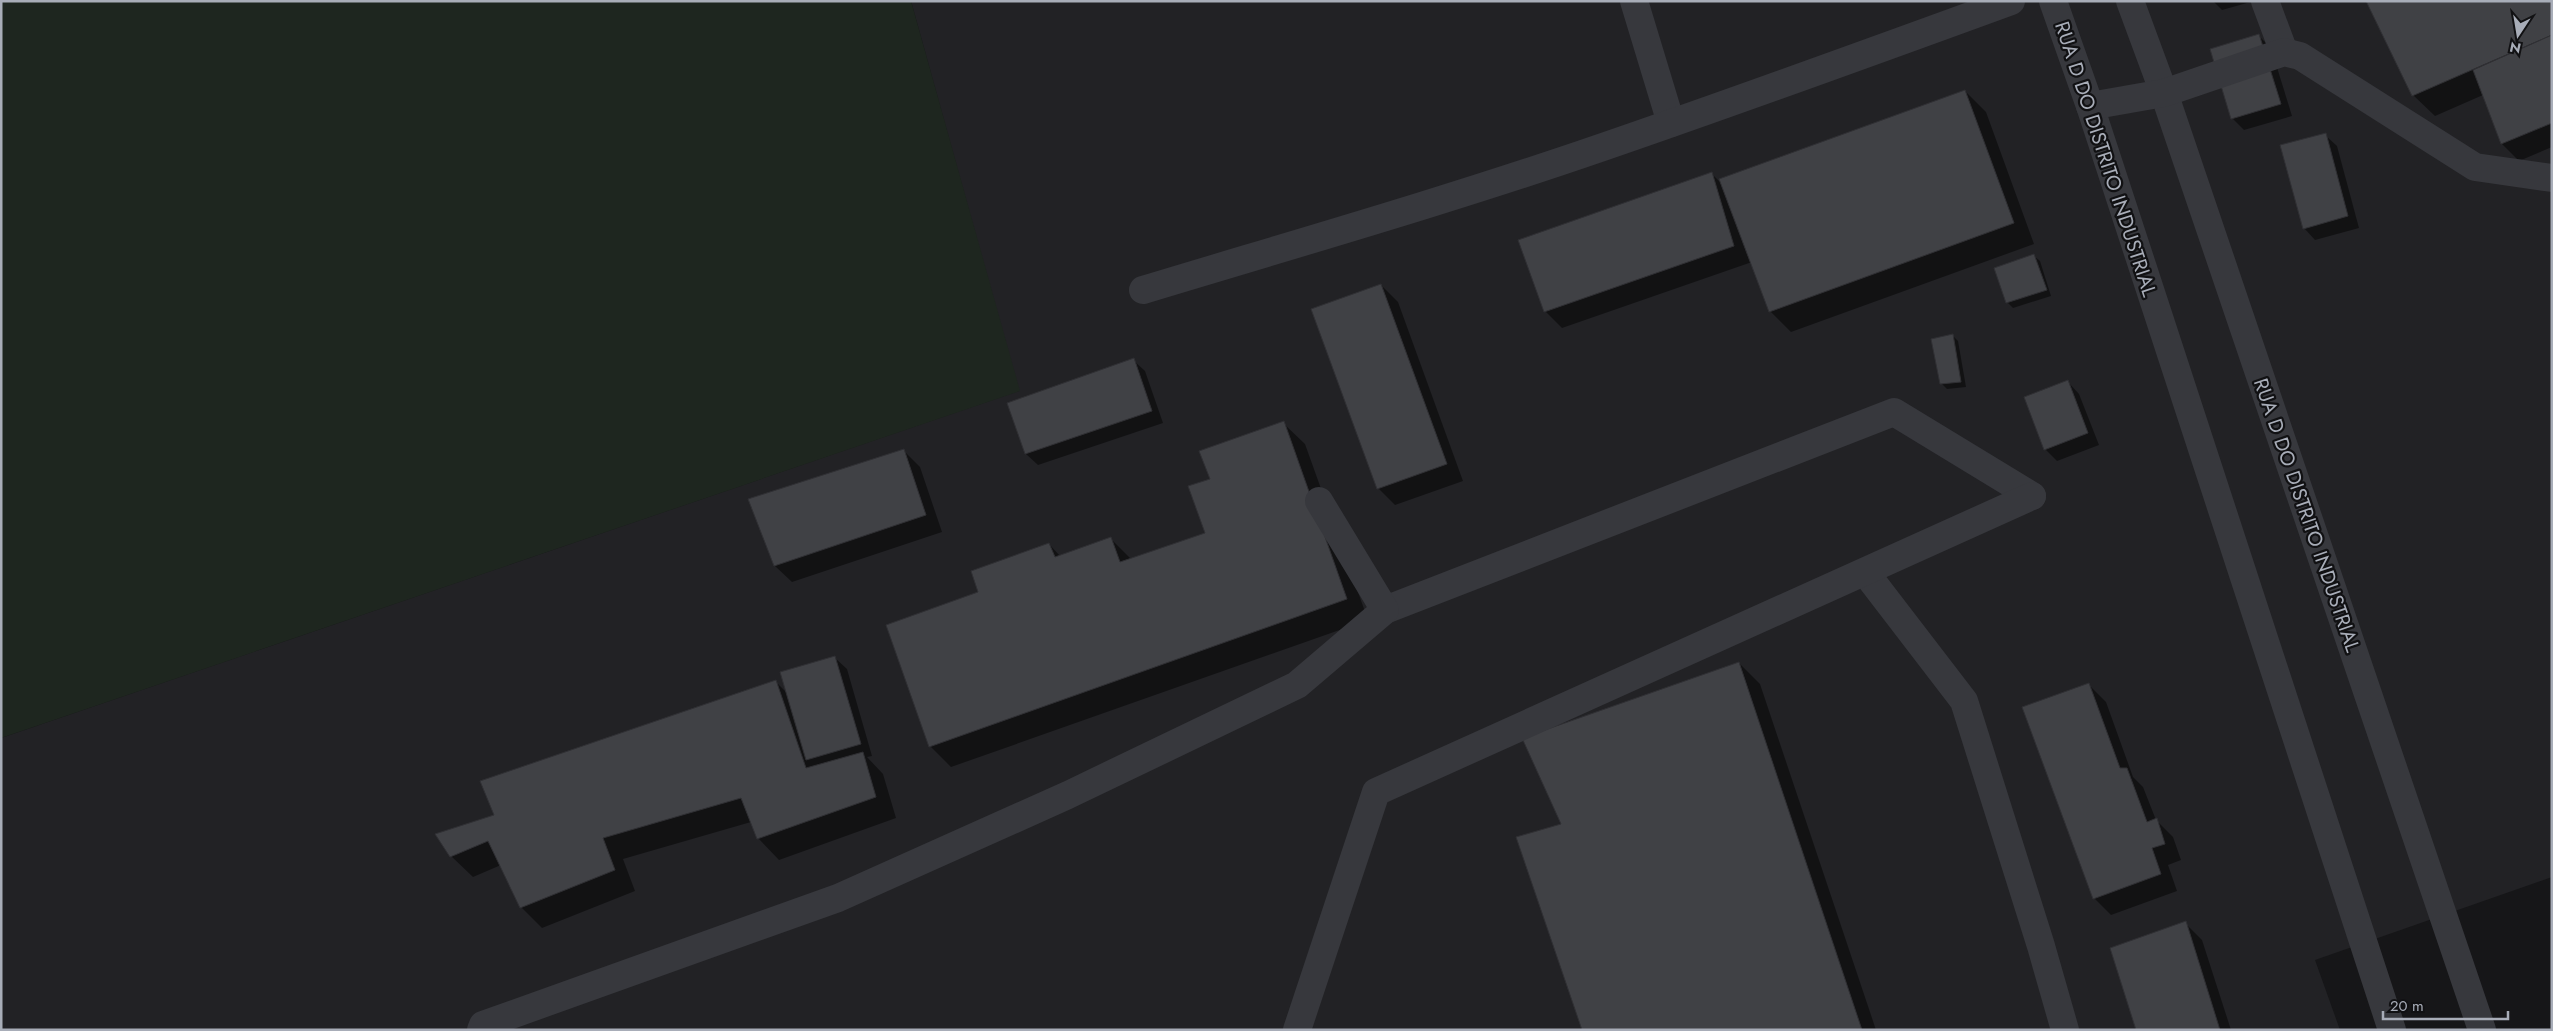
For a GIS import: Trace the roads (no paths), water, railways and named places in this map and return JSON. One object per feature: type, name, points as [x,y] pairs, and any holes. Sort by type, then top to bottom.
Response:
[{"type":"street","points":[[1634,1],[1671,123]]},
{"type":"street","points":[[1143,290],[1429,204],[1755,95],[2011,1]]},
{"type":"street","name":"RUA D DO DISTRITO INDUSTRIAL","points":[[2053,1],[2090,106],[2392,1030]]},
{"type":"street","name":"RUA D DO DISTRITO INDUSTRIAL","points":[[2130,1],[2164,93],[2482,1030]]},
{"type":"street","points":[[2265,1],[2284,52]]},
{"type":"street","points":[[2090,106],[2164,93],[2284,52],[2300,56],[2475,167],[2552,178]]},
{"type":"street","points":[[481,1030],[483,1025],[838,898],[1068,795],[1297,685],[1385,610],[1894,412],[2032,496],[1376,792],[1297,1030]]},
{"type":"street","points":[[1319,501],[1385,610]]},
{"type":"street","points":[[1865,572],[1964,701],[2041,946],[2065,1030]]}]
